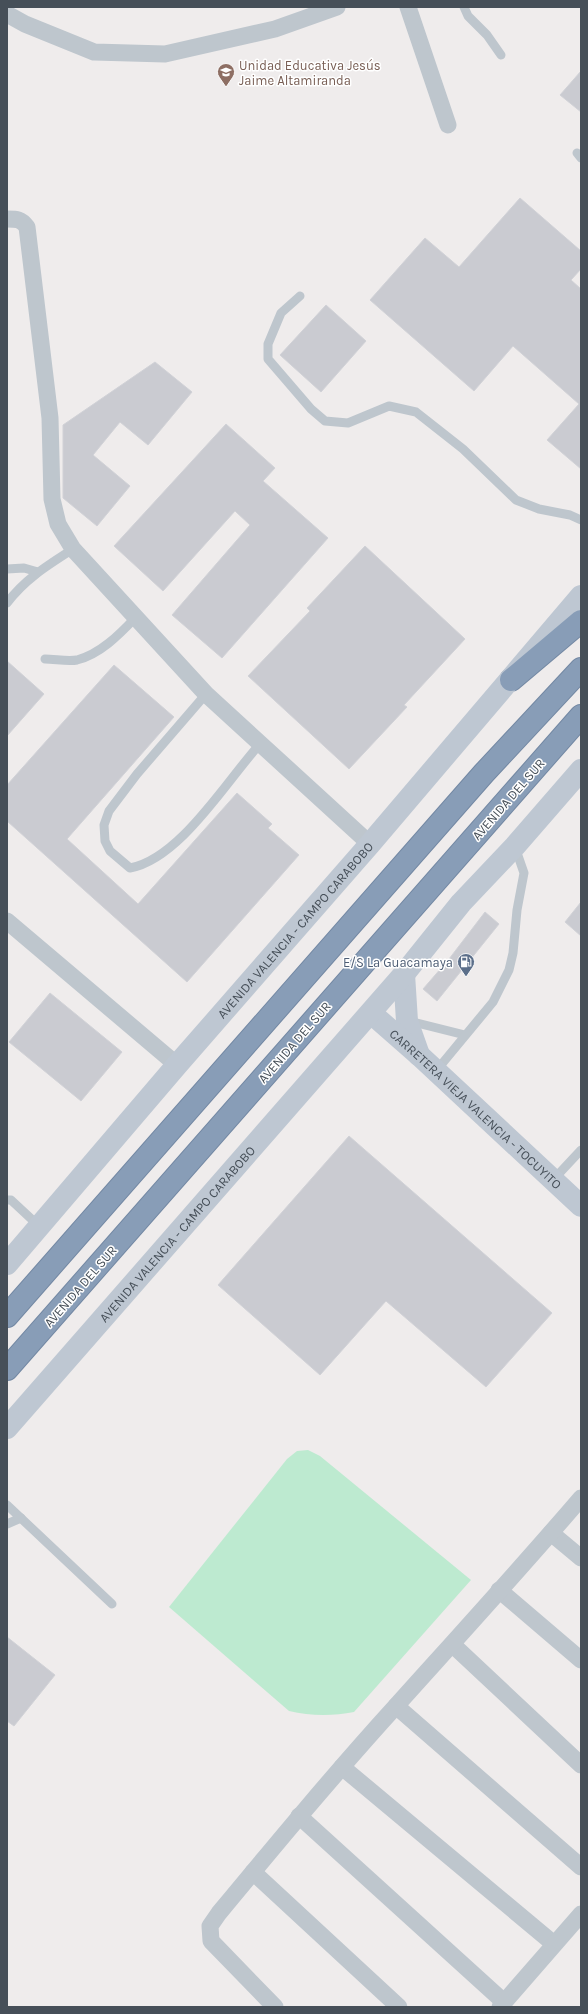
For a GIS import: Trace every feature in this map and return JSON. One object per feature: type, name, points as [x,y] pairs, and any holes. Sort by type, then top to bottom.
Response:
[{"type":"highway","points":[[511,680],[581,621]]},
{"type":"highway","points":[[7,1316],[484,772],[581,669]]},
{"type":"highway","name":"AVENIDA DEL SUR","points":[[7,1369],[581,716]]},
{"type":"street","points":[[7,14],[25,24],[94,52],[166,54],[275,29],[338,7]]},
{"type":"street","points":[[408,7],[448,125]]},
{"type":"street","points":[[7,219],[17,218],[27,227],[50,418],[52,499],[58,524],[73,549],[206,694],[370,844]]},
{"type":"street","name":"AVENIDA VALENCIA - CAMPO CARABOBO","points":[[7,1264],[177,1065],[511,680],[581,596]]},
{"type":"street","name":"AVENIDA VALENCIA - CAMPO CARABOBO","points":[[7,1428],[371,1013],[461,904],[515,846],[581,770]]},
{"type":"street","name":"AVENIDA VALENCIA - CAMPO CARABOBO","points":[[550,804],[581,782]]},
{"type":"street","points":[[7,921],[177,1065]]},
{"type":"street","points":[[404,974],[407,1020],[420,1056]]},
{"type":"street","name":"CARRETERA VIEJA VALENCIA - TOCUYITO","points":[[371,1013],[420,1056],[581,1206]]},
{"type":"street","points":[[275,2007],[211,1940],[210,1926],[299,1816],[396,1706],[453,1645],[499,1590],[581,1498]]},
{"type":"street","points":[[551,1533],[581,1558]]},
{"type":"street","points":[[499,1590],[581,1660]]},
{"type":"street","points":[[453,1645],[581,1765]]},
{"type":"street","points":[[396,1706],[581,1867]]},
{"type":"street","points":[[342,1767],[554,1944]]},
{"type":"street","points":[[299,1816],[502,2005],[581,1914]]},
{"type":"street","points":[[253,1872],[399,2007]]},
{"type":"lane","points":[[464,7],[468,16],[487,35],[501,55]]},
{"type":"lane","points":[[300,296],[281,313],[268,344],[268,360],[311,409],[325,421],[348,423],[389,406],[416,412],[463,449],[516,500],[538,509],[570,515],[581,520]]},
{"type":"lane","points":[[7,603],[18,589],[38,572],[73,549]]},
{"type":"lane","points":[[7,569],[24,568],[38,572]]},
{"type":"lane","points":[[45,659],[76,660],[98,650],[120,633],[135,618]]},
{"type":"lane","points":[[206,694],[137,774],[109,811],[104,825],[105,841],[110,851],[130,868],[143,866],[161,855],[187,831],[229,784],[260,744]]},
{"type":"lane","points":[[436,1071],[493,1002],[509,970],[513,953],[517,910],[524,873],[515,846]]},
{"type":"lane","points":[[407,1020],[465,1035]]},
{"type":"lane","points":[[553,1180],[581,1150]]},
{"type":"lane","points":[[7,1200],[11,1200],[40,1226]]},
{"type":"lane","points":[[7,1505],[112,1604]]},
{"type":"lane","points":[[7,1524],[21,1518]]},
{"type":"green space","points":[[308,1450],[320,1456],[471,1580],[354,1712],[330,1715],[313,1715],[289,1711],[169,1607],[287,1459],[297,1451]]},
{"type":"building","points":[[581,71],[581,112],[560,95]]},
{"type":"building","points":[[520,198],[581,251],[581,269],[571,280],[581,289],[581,469],[547,440],[579,404],[513,346],[474,391],[370,300],[425,238],[459,267]]},
{"type":"building","points":[[326,305],[366,341],[321,392],[280,355]]},
{"type":"building","points":[[155,362],[192,392],[148,445],[120,422],[93,455],[130,486],[97,526],[63,498],[63,425]]},
{"type":"building","points":[[226,424],[275,468],[263,481],[328,538],[222,658],[172,615],[250,525],[235,511],[163,591],[114,546]]},
{"type":"building","points":[[365,546],[465,639],[404,705],[407,707],[349,769],[248,676],[310,611],[307,608]]},
{"type":"building","points":[[7,661],[44,694],[7,736]]},
{"type":"building","points":[[114,665],[174,717],[67,839],[138,904],[237,793],[272,824],[268,828],[299,855],[187,982],[7,821],[7,785]]},
{"type":"building","points":[[581,902],[581,936],[565,922]]},
{"type":"building","points":[[485,912],[499,924],[437,1001],[423,989],[449,959]]},
{"type":"building","points":[[50,993],[122,1052],[81,1101],[9,1042]]},
{"type":"building","points":[[349,1136],[552,1313],[486,1387],[386,1301],[320,1375],[218,1285]]},
{"type":"building","points":[[7,1637],[55,1675],[14,1726],[7,1721]]},
{"type":"place","name":"Unidad Educativa Jesús Jaime Altamiranda","points":[[226,87]]},
{"type":"place","name":"E/S La Guacamaya","points":[[466,977]]}]
